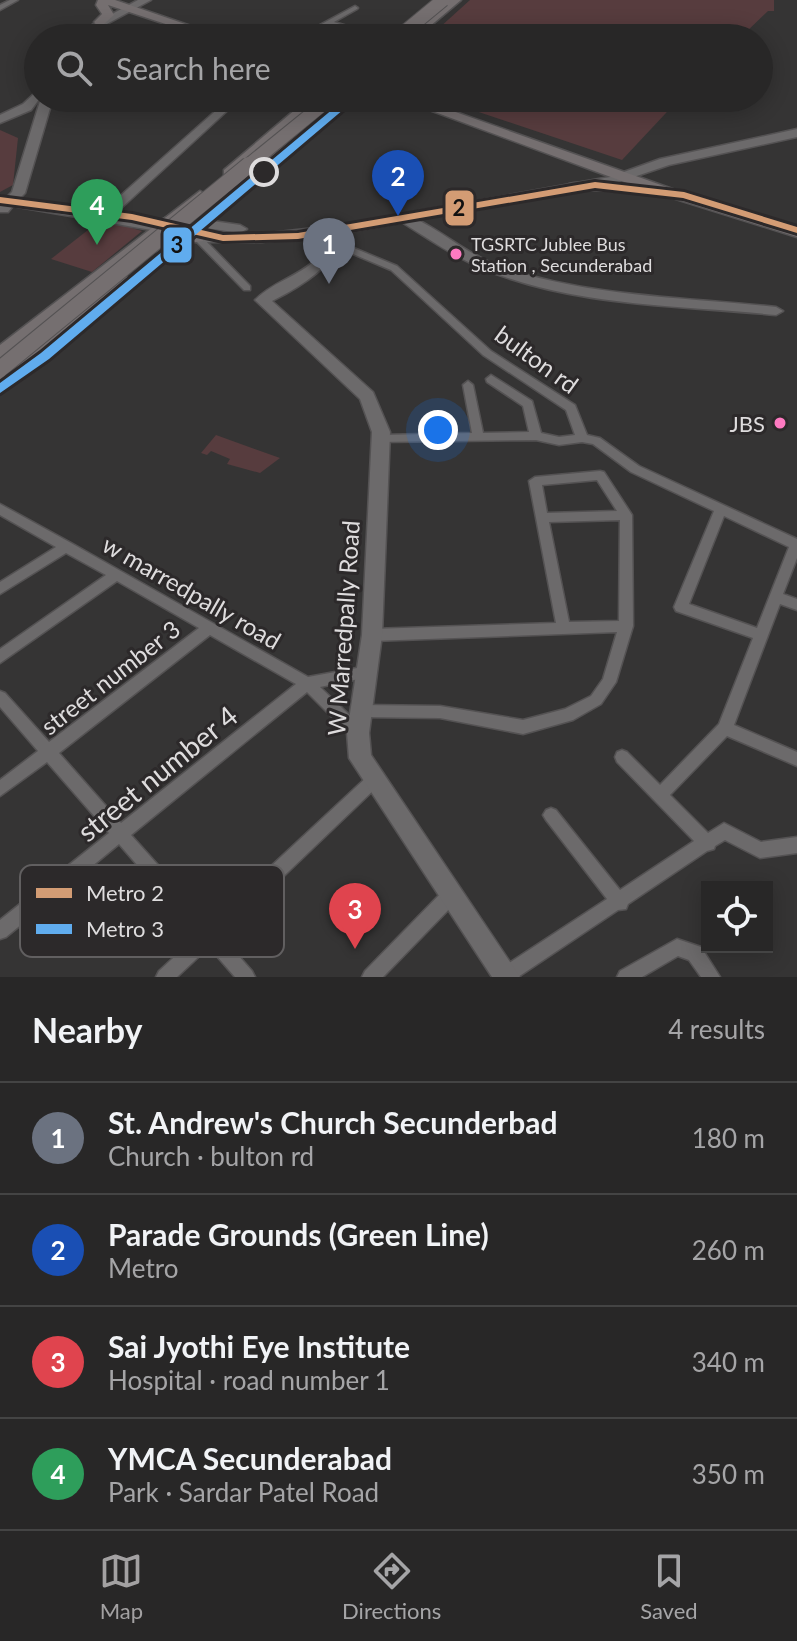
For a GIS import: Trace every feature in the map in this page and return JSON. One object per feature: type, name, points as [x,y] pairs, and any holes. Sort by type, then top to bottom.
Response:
[{"type":"main road","points":[[89,0],[175,24]]},
{"type":"main road","points":[[409,24],[440,3],[455,0]]},
{"type":"main road","points":[[103,3],[108,11],[133,11],[167,24]]},
{"type":"main road","points":[[416,24],[440,3]]},
{"type":"main road","points":[[421,24],[440,3]]},
{"type":"main road","points":[[104,24],[133,11]]},
{"type":"main road","points":[[109,24],[133,11]]},
{"type":"main road","points":[[0,122],[24,109]]},
{"type":"main road","points":[[7,202],[35,135],[39,112]]},
{"type":"main road","points":[[3,347],[182,227],[261,146],[301,112]]},
{"type":"main road","points":[[0,362],[308,112]]},
{"type":"main road","points":[[0,369],[314,112]]},
{"type":"main road","points":[[0,379],[323,112]]},
{"type":"main road","points":[[445,112],[625,173],[797,223]]},
{"type":"main road","points":[[458,112],[625,173],[673,194],[797,232]]},
{"type":"main road","points":[[0,122],[20,126],[35,135]]},
{"type":"main road","points":[[7,202],[261,238],[340,236],[404,218],[574,187],[797,131]]},
{"type":"main road","points":[[261,146],[279,151]]},
{"type":"main road","points":[[7,202],[156,213],[182,227],[257,229],[341,220],[625,173]]},
{"type":"main road","points":[[574,187],[624,186],[673,194]]},
{"type":"main road","points":[[254,293],[310,273],[340,236]]},
{"type":"main road","name":"W Marredpally Road","points":[[254,293],[367,396],[381,439],[372,635],[358,733],[360,758],[507,976]]},
{"type":"street","points":[[0,8],[15,0]]},
{"type":"street","points":[[329,23],[355,8]]},
{"type":"street","points":[[114,208],[221,112]]},
{"type":"street","points":[[404,218],[445,245],[495,269],[544,282],[616,294],[776,311]]},
{"type":"street","name":"W Marredpally Road","points":[[182,227],[254,293]]},
{"type":"street","name":"bulton rd","points":[[340,236],[394,268],[487,353],[571,408],[582,438]]},
{"type":"street","points":[[491,379],[528,404],[536,436]]},
{"type":"street","points":[[468,385],[478,436]]},
{"type":"street","points":[[381,439],[536,436],[559,441],[582,438],[596,441],[635,469],[797,544],[725,728],[660,795]]},
{"type":"street","points":[[363,711],[440,712],[523,727],[568,715],[596,700],[609,682],[626,626],[626,515],[600,475],[535,481],[564,629]]},
{"type":"street","name":"w marredpally road","points":[[0,509],[307,683],[368,672]]},
{"type":"street","points":[[721,509],[681,607],[760,635]]},
{"type":"street","points":[[543,518],[626,515]]},
{"type":"street","points":[[0,589],[67,546]]},
{"type":"street","points":[[0,657],[116,575]]},
{"type":"street","points":[[775,596],[797,605]]},
{"type":"street","points":[[372,635],[626,626]]},
{"type":"street","name":"street number 3","points":[[0,789],[208,629]]},
{"type":"street","points":[[307,683],[358,733]]},
{"type":"street","name":"street number 4","points":[[84,865],[307,683]]},
{"type":"street","points":[[0,697],[148,865]]},
{"type":"street","points":[[725,728],[797,759]]},
{"type":"street","points":[[622,757],[708,844]]},
{"type":"street","points":[[284,866],[374,780]]},
{"type":"street","points":[[551,815],[620,903]]},
{"type":"street","points":[[507,976],[724,831],[760,850],[797,845]]},
{"type":"street","points":[[371,977],[451,895]]},
{"type":"street","name":"street number 4","points":[[0,931],[20,915]]},
{"type":"street","points":[[626,977],[677,947],[695,953],[711,977]]},
{"type":"street","points":[[165,977],[187,957]]},
{"type":"street","points":[[228,957],[246,977]]},
{"type":"shaded area","points":[[470,0],[774,0],[774,11],[768,11],[755,24],[443,24]]},
{"type":"shaded area","points":[[479,112],[667,112],[622,160]]},
{"type":"shaded area","points":[[0,130],[18,138],[13,185],[0,192]]},
{"type":"shaded area","points":[[102,219],[142,231],[92,272],[51,259]]},
{"type":"shaded area","points":[[216,435],[280,458],[260,473],[227,464],[230,459],[211,451],[207,455],[201,453]]},
{"type":"metro line","name":"3","points":[[0,389],[45,356],[335,112]]},
{"type":"metro line","name":"2","points":[[0,200],[132,217],[223,238],[298,236],[595,185],[684,195],[797,230]]},
{"type":"place","name":"Parade Grounds (Green Line)","points":[[398,216]]},
{"type":"place","name":"YMCA Secunderabad","points":[[97,245]]},
{"type":"place","name":"TGSRTC Jublee Bus Station , Secunderabad","points":[[456,254]]},
{"type":"place","name":"St. Andrew's Church Secunderbad","points":[[329,284]]},
{"type":"place","name":"JBS","points":[[780,423]]},
{"type":"place","name":"Sai Jyothi Eye Institute","points":[[355,949]]}]
